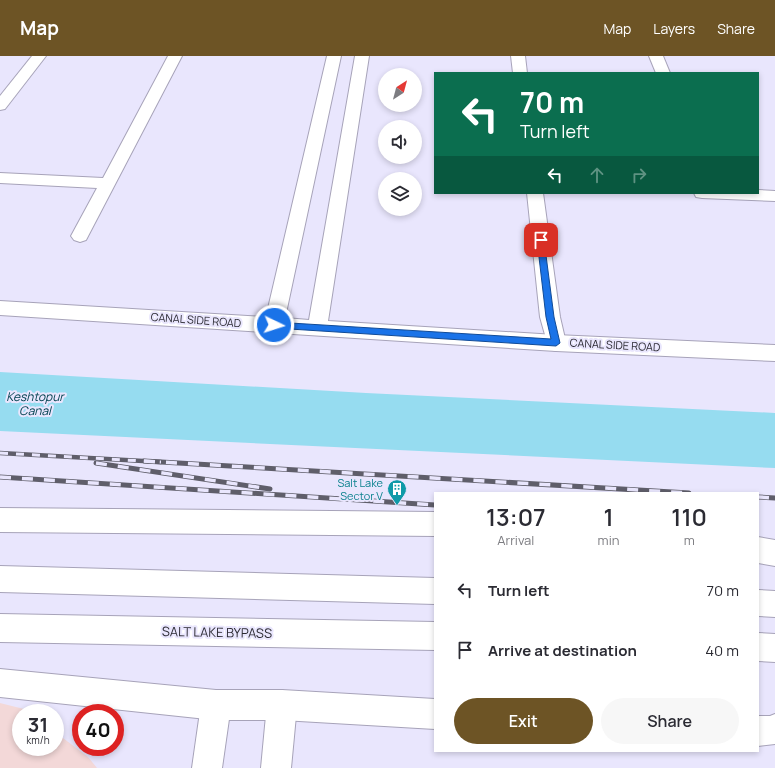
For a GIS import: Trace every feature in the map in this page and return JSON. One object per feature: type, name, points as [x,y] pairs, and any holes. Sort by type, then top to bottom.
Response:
[{"type":"street","points":[[0,106],[39,56]]},
{"type":"street","points":[[80,236],[175,56]]},
{"type":"street","points":[[274,325],[334,56]]},
{"type":"street","points":[[317,328],[362,56]]},
{"type":"street","points":[[518,56],[520,72]]},
{"type":"street","points":[[656,56],[663,72]]},
{"type":"street","points":[[0,178],[107,183]]},
{"type":"street","points":[[535,194],[550,317],[556,343]]},
{"type":"street","points":[[731,194],[775,196]]},
{"type":"street","name":"CANAL SIDE ROAD","points":[[0,308],[556,343],[775,353]]},
{"type":"street","points":[[0,520],[434,524]]},
{"type":"street","points":[[759,550],[775,553]]},
{"type":"street","points":[[0,579],[434,591]]},
{"type":"street","points":[[759,603],[775,604]]},
{"type":"street","name":"SALT LAKE BYPASS","points":[[0,628],[434,636]]},
{"type":"street","points":[[759,647],[775,648]]},
{"type":"street","points":[[0,683],[216,705],[282,705],[434,714]]},
{"type":"street","points":[[207,768],[216,705]]},
{"type":"street","points":[[276,768],[282,705]]},
{"type":"street","points":[[759,731],[771,731],[775,729]]},
{"type":"shaded area","points":[[0,703],[12,706],[12,756],[64,756],[64,739],[72,745],[72,756],[87,756],[97,768],[0,768]]},
{"type":"water","name":"Keshtopur Canal","points":[[0,372],[366,393],[775,413],[775,468],[0,431]]},
{"type":"railway","points":[[0,453],[161,462]]},
{"type":"railway","points":[[144,461],[672,492]]},
{"type":"railway","points":[[96,463],[270,489]]},
{"type":"railway","points":[[0,477],[434,505]]},
{"type":"railway","points":[[759,497],[775,498]]},
{"type":"place","name":"Salt Lake Sector V","points":[[397,506]]},
{"type":"route","points":[[274,325],[556,343],[550,317],[541,240]]}]
